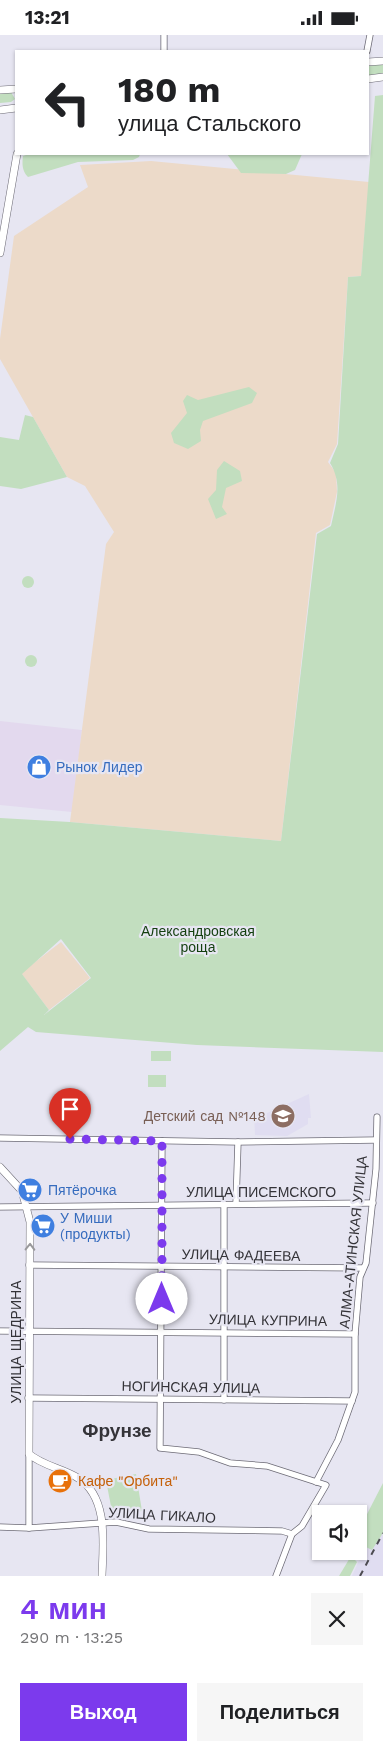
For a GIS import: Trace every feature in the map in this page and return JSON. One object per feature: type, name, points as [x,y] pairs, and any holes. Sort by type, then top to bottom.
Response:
[{"type":"main road","points":[[369,62],[383,61]]},
{"type":"main road","points":[[369,79],[383,77]]},
{"type":"main road","points":[[0,90],[15,89]]},
{"type":"main road","points":[[0,110],[15,109]]},
{"type":"main road","points":[[0,253],[17,155]]},
{"type":"main road","name":"УЛИЦА ЩЕДРИНА","points":[[0,1167],[18,1185],[27,1207],[30,1222],[29,1453]]},
{"type":"main road","points":[[29,1453],[37,1461],[78,1478],[89,1488],[95,1498],[102,1524],[102,1576]]},
{"type":"street","points":[[164,35],[164,50]]},
{"type":"street","points":[[367,50],[370,35]]},
{"type":"street","name":"АЛМА-АТИНСКАЯ УЛИЦА","points":[[316,1482],[338,1440],[355,1392],[355,1334],[360,1277],[366,1263],[373,1203],[376,1117]]},
{"type":"street","points":[[0,1139],[376,1141]]},
{"type":"street","points":[[162,1141],[162,1399],[160,1448],[184,1449],[230,1463],[267,1466],[326,1485],[302,1526],[292,1534],[276,1576]]},
{"type":"street","points":[[236,1204],[238,1141]]},
{"type":"street","name":"УЛИЦА ПИСЕМСКОГО","points":[[0,1207],[373,1203]]},
{"type":"street","points":[[224,1204],[226,1267],[224,1400]]},
{"type":"street","name":"УЛИЦА ФАДЕЕВА","points":[[30,1265],[363,1268]]},
{"type":"street","name":"УЛИЦА КУПРИНА","points":[[0,1331],[355,1334]]},
{"type":"street","name":"НОГИНСКАЯ УЛИЦА","points":[[28,1398],[352,1401]]},
{"type":"street","name":"УЛИЦА ЩЕДРИНА","points":[[29,1453],[29,1528]]},
{"type":"street","name":"УЛИЦА ГИКАЛО","points":[[0,1527],[29,1528],[116,1522],[149,1529],[282,1531],[292,1534]]},
{"type":"shaded area","points":[[151,161],[369,182],[361,276],[348,277],[337,444],[328,462],[336,473],[337,492],[330,525],[316,533],[281,841],[70,822],[106,544],[114,532],[85,486],[67,477],[0,359],[0,339],[14,236],[88,187],[80,165]]},
{"type":"shaded area","name":"Рынок Лидер","points":[[0,721],[82,730],[72,812],[0,805]]},
{"type":"shaded area","points":[[61,942],[90,978],[49,1010],[21,973]]},
{"type":"shaded area","name":"Детский сад №148","points":[[309,1094],[311,1118],[308,1118],[308,1124],[287,1136],[255,1135],[254,1114],[265,1114]]},
{"type":"shaded area","points":[[383,1507],[383,1576],[352,1576],[359,1560],[367,1560],[367,1543]]},
{"type":"green space","points":[[383,64],[383,75],[369,76],[369,65]]},
{"type":"green space","points":[[11,92],[15,99],[11,102],[0,103],[0,93]]},
{"type":"green space","name":"Александровская роща","points":[[383,95],[383,1052],[197,1045],[36,1032],[28,1027],[0,1051],[0,818],[70,822],[281,841],[317,534],[331,526],[337,494],[336,478],[330,463],[338,444],[348,277],[361,276],[375,96]],"holes":[[[61,939],[91,978],[44,1015],[49,1010],[22,974]]]},
{"type":"green space","points":[[140,155],[133,160],[78,162],[28,177],[24,170],[23,156]]},
{"type":"green space","points":[[228,155],[302,155],[295,170],[286,174],[241,173]]},
{"type":"green space","points":[[249,387],[257,393],[252,403],[203,421],[200,430],[201,441],[188,449],[174,443],[171,433],[187,413],[183,401],[187,395],[198,400]]},
{"type":"green space","points":[[25,415],[33,417],[67,477],[21,489],[0,486],[0,437],[19,440]]},
{"type":"green space","points":[[224,461],[240,471],[242,481],[226,488],[222,507],[227,514],[216,519],[208,499],[216,490],[217,470]]},
{"type":"green space","points":[[28,576],[34,582],[28,588],[22,582]]},
{"type":"green space","points":[[29,655],[33,655],[37,661],[33,667],[29,667],[25,663],[25,659]]},
{"type":"green space","points":[[151,1051],[171,1051],[171,1061],[151,1061]]},
{"type":"green space","points":[[148,1075],[166,1075],[166,1087],[148,1087]]},
{"type":"green space","points":[[136,1474],[142,1511],[113,1517],[106,1480]]},
{"type":"green space","points":[[383,1483],[383,1533],[372,1550],[367,1548],[367,1514]]},
{"type":"green space","points":[[349,1560],[357,1562],[350,1576],[339,1576]]},
{"type":"railway","points":[[360,1576],[383,1533]]},
{"type":"place","name":"Рынок Лидер","points":[[39,767]]},
{"type":"place","name":"Детский сад №148","points":[[283,1116]]},
{"type":"place","name":"Пятёрочка","points":[[30,1190]]},
{"type":"place","name":"У Миши (продукты)","points":[[43,1226]]},
{"type":"place","name":"Кафе \"Орбита\"","points":[[60,1481]]},
{"type":"district","name":"Фрунзе","points":[[117,1430]]},
{"type":"route","points":[[70,1139],[162,1141],[162,1299]]}]
